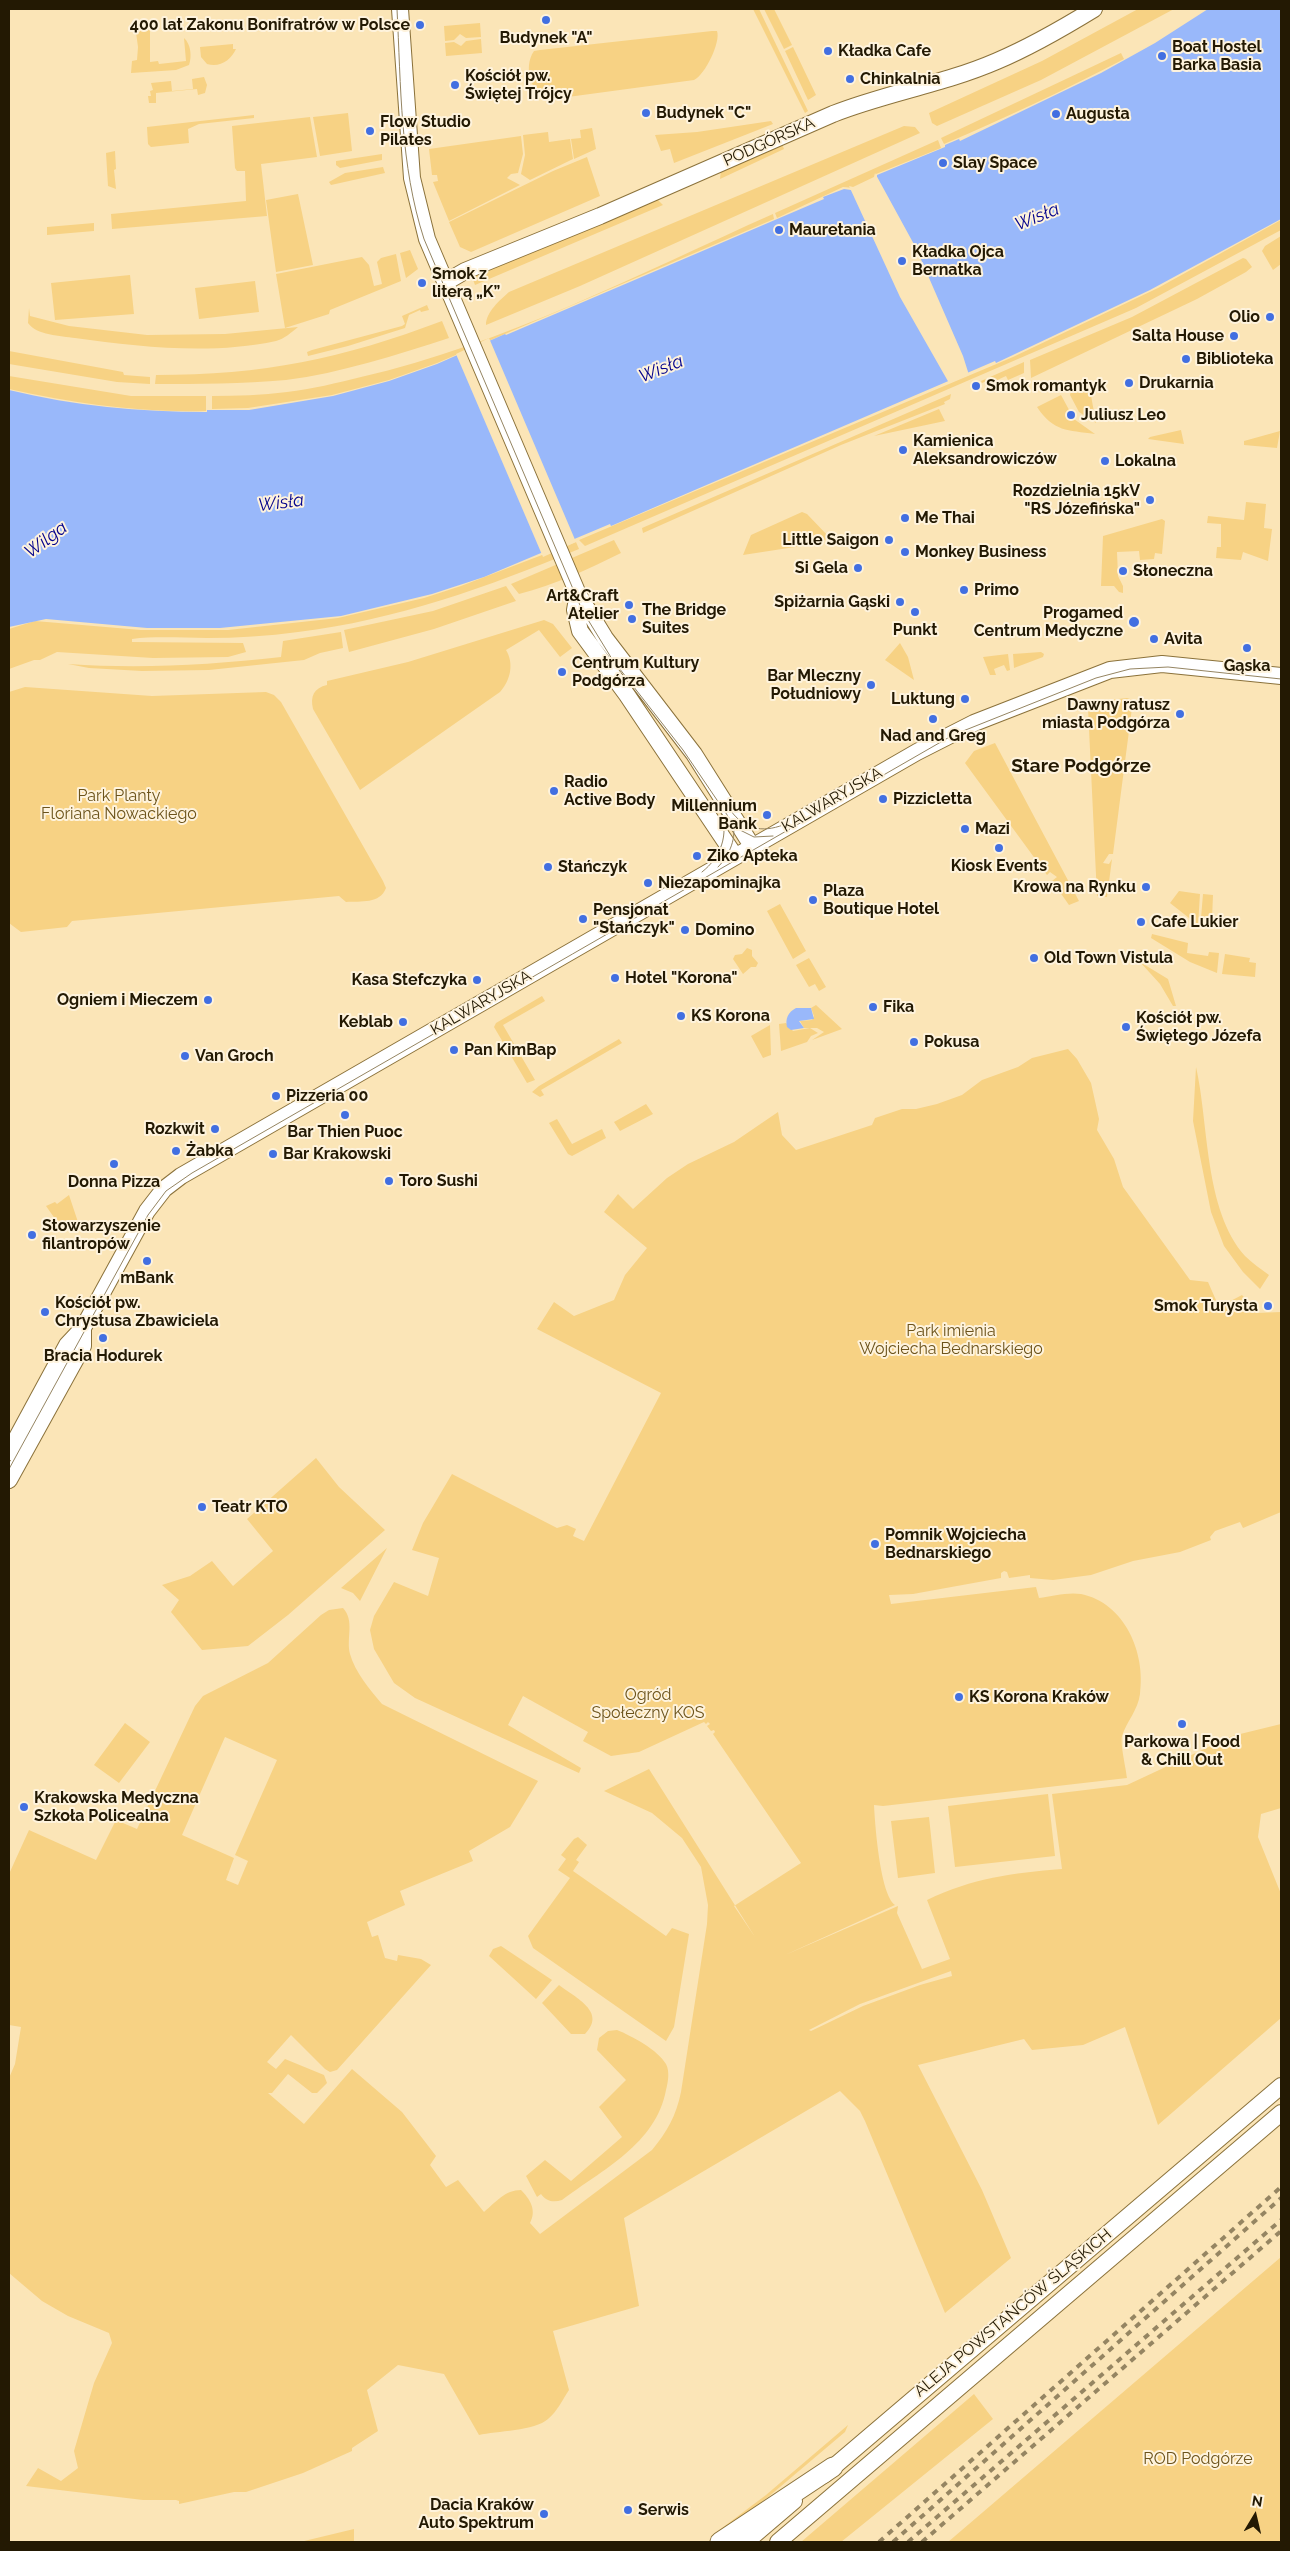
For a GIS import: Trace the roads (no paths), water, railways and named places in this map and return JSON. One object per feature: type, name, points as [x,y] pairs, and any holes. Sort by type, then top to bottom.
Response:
[{"type":"main road","points":[[720,2542],[833,2467]]},
{"type":"street","points":[[400,9],[413,187],[427,239],[578,594],[605,638],[694,754],[752,846]]},
{"type":"street","name":"PODGÓRSKA","points":[[446,282],[466,271],[600,216],[860,103],[996,62],[1094,9]]},
{"type":"street","points":[[578,594],[575,618],[580,631],[627,695],[735,856]]},
{"type":"street","name":"KALWARYJSKA","points":[[9,1452],[67,1345],[83,1328],[147,1211],[164,1189],[181,1176],[752,846],[941,739],[974,723],[1110,670],[1145,664],[1180,665],[1281,676]]},
{"type":"street","name":"KALWARYJSKA","points":[[9,1480],[83,1346],[83,1328]]},
{"type":"street","name":"ALEJA POWSTAŃCÓW ŚLĄSKICH","points":[[746,2542],[1281,2086]]},
{"type":"street","name":"ALEJA POWSTAŃCÓW ŚLĄSKICH","points":[[778,2542],[1281,2113]]},
{"type":"water","points":[[1208,9],[1281,9],[1281,219],[1150,290],[996,363],[995,361],[611,526],[610,524],[484,577],[432,594],[341,616],[220,628],[147,628],[46,619],[9,627],[9,390],[34,396],[107,407],[207,412],[207,410],[249,410],[333,396],[389,381],[437,364],[506,335],[824,199],[823,197],[844,189],[851,190],[877,177],[877,175],[945,147],[945,145],[959,139],[960,141],[1101,73],[1155,43]]},
{"type":"water","points":[[796,1008],[811,1008],[814,1019],[799,1021],[804,1028],[791,1030],[787,1027],[787,1019],[789,1014]]},
{"type":"tram line","points":[[397,9],[406,154],[410,183],[424,239],[582,610],[612,659],[683,750],[736,828],[754,837],[773,836]]},
{"type":"tram line","points":[[9,1469],[148,1215],[166,1191],[192,1173],[953,735],[1096,678],[1130,669],[1168,667],[1281,679]]},
{"type":"tram line","points":[[731,811],[742,822],[754,828],[768,829],[783,825]]},
{"type":"tram line","points":[[702,872],[714,860],[722,845],[724,829],[721,812]]},
{"type":"tram line","points":[[718,867],[726,857],[733,840],[734,827],[732,821]]},
{"type":"railway","points":[[879,2542],[1281,2187]]},
{"type":"railway","points":[[893,2542],[1281,2198]]},
{"type":"railway","points":[[908,2542],[1281,2220]]},
{"type":"railway","points":[[922,2542],[1281,2231]]},
{"type":"place","name":"Budynek \"A\"","points":[[546,20]]},
{"type":"place","name":"400 lat Zakonu Bonifratrów w Polsce","points":[[420,25]]},
{"type":"place","name":"Kładka Cafe","points":[[828,51]]},
{"type":"place","name":"Boat Hostel Barka Basia","points":[[1162,56]]},
{"type":"place","name":"Chinkalnia","points":[[850,79]]},
{"type":"place","name":"Kościół pw. Świętej Trójcy","points":[[455,85]]},
{"type":"place","name":"Budynek \"C\"","points":[[646,113]]},
{"type":"place","name":"Augusta","points":[[1056,114]]},
{"type":"place","name":"Flow Studio Pilates","points":[[370,131]]},
{"type":"place","name":"Slay Space","points":[[943,163]]},
{"type":"place","name":"Mauretania","points":[[779,230]]},
{"type":"place","name":"Kładka Ojca Bernatka","points":[[902,261]]},
{"type":"place","name":"Smok z literą „K”","points":[[422,283]]},
{"type":"place","name":"Olio","points":[[1270,317]]},
{"type":"place","name":"Salta House","points":[[1234,336]]},
{"type":"place","name":"Biblioteka","points":[[1186,359]]},
{"type":"place","name":"Drukarnia","points":[[1129,383]]},
{"type":"place","name":"Smok romantyk","points":[[976,386]]},
{"type":"place","name":"Juliusz Leo","points":[[1071,415]]},
{"type":"place","name":"Kamienica Aleksandrowiczów","points":[[903,450]]},
{"type":"place","name":"Lokalna","points":[[1105,461]]},
{"type":"place","name":"Rozdzielnia 15kV \"RS Józefińska\"","points":[[1150,500]]},
{"type":"place","name":"Me Thai","points":[[905,518]]},
{"type":"place","name":"Little Saigon","points":[[889,540]]},
{"type":"place","name":"Monkey Business","points":[[905,552]]},
{"type":"place","name":"Si Gela","points":[[858,568]]},
{"type":"place","name":"Słoneczna","points":[[1123,571]]},
{"type":"place","name":"Primo","points":[[964,590]]},
{"type":"place","name":"Spiżarnia Gąski","points":[[900,602]]},
{"type":"place","name":"Art&Craft Atelier","points":[[629,605]]},
{"type":"place","name":"Punkt","points":[[915,612]]},
{"type":"place","name":"The Bridge Suites","points":[[632,619]]},
{"type":"place","name":"Progamed Centrum Medyczne","points":[[1134,622]]},
{"type":"place","name":"Avita","points":[[1154,639]]},
{"type":"place","name":"Gąska","points":[[1247,648]]},
{"type":"place","name":"Centrum Kultury Podgórza","points":[[562,672]]},
{"type":"place","name":"Bar Mleczny Południowy","points":[[871,685]]},
{"type":"place","name":"Luktung","points":[[965,699]]},
{"type":"place","name":"Dawny ratusz miasta Podgórza","points":[[1180,714]]},
{"type":"place","name":"Nad and Greg","points":[[933,719]]},
{"type":"place","name":"Radio Active Body","points":[[554,791]]},
{"type":"place","name":"Pizzicletta","points":[[883,799]]},
{"type":"place","name":"Millennium Bank","points":[[767,815]]},
{"type":"place","name":"Mazi","points":[[965,829]]},
{"type":"place","name":"Kiosk Events","points":[[999,848]]},
{"type":"place","name":"Ziko Apteka","points":[[697,856]]},
{"type":"place","name":"Stańczyk","points":[[548,867]]},
{"type":"place","name":"Niezapominajka","points":[[648,883]]},
{"type":"place","name":"Krowa na Rynku","points":[[1146,887]]},
{"type":"place","name":"Plaza Boutique Hotel","points":[[813,900]]},
{"type":"place","name":"Pensjonat \"Stańczyk\"","points":[[583,919]]},
{"type":"place","name":"Cafe Lukier","points":[[1141,922]]},
{"type":"place","name":"Domino","points":[[685,930]]},
{"type":"place","name":"Old Town Vistula","points":[[1034,958]]},
{"type":"place","name":"Hotel \"Korona\"","points":[[615,978]]},
{"type":"place","name":"Kasa Stefczyka","points":[[477,980]]},
{"type":"place","name":"Ogniem i Mieczem","points":[[208,1000]]},
{"type":"place","name":"Fika","points":[[873,1007]]},
{"type":"place","name":"KS Korona","points":[[681,1016]]},
{"type":"place","name":"Keblab","points":[[403,1022]]},
{"type":"place","name":"Kościół pw. Świętego Józefa","points":[[1126,1027]]},
{"type":"place","name":"Pokusa","points":[[914,1042]]},
{"type":"place","name":"Pan KimBap","points":[[454,1050]]},
{"type":"place","name":"Van Groch","points":[[185,1056]]},
{"type":"place","name":"Pizzeria 00","points":[[276,1096]]},
{"type":"place","name":"Bar Thien Puoc","points":[[345,1115]]},
{"type":"place","name":"Rozkwit","points":[[215,1129]]},
{"type":"place","name":"Żabka","points":[[176,1151]]},
{"type":"place","name":"Bar Krakowski","points":[[273,1154]]},
{"type":"place","name":"Donna Pizza","points":[[114,1164]]},
{"type":"place","name":"Toro Sushi","points":[[389,1181]]},
{"type":"place","name":"Stowarzyszenie filantropów","points":[[32,1235]]},
{"type":"place","name":"mBank","points":[[147,1261]]},
{"type":"place","name":"Smok Turysta","points":[[1268,1306]]},
{"type":"place","name":"Kościół pw. Chrystusa Zbawiciela","points":[[45,1312]]},
{"type":"place","name":"Bracia Hodurek","points":[[103,1338]]},
{"type":"place","name":"Teatr KTO","points":[[202,1507]]},
{"type":"place","name":"Pomnik Wojciecha Bednarskiego","points":[[875,1544]]},
{"type":"place","name":"KS Korona Kraków","points":[[959,1697]]},
{"type":"place","name":"Parkowa | Food & Chill Out","points":[[1182,1724]]},
{"type":"place","name":"Krakowska Medyczna Szkoła Policealna","points":[[24,1807]]},
{"type":"place","name":"Serwis","points":[[628,2510]]},
{"type":"place","name":"Dacia Kraków Auto Spektrum","points":[[544,2514]]},
{"type":"district","name":"Stare Podgórze","points":[[1081,766]]},
{"type":"water label","name":"Wisła","points":[[1037,217]]},
{"type":"water label","name":"Wisła","points":[[661,369]]},
{"type":"water label","name":"Wisła","points":[[281,503]]},
{"type":"water label","name":"Wilga","points":[[46,540]]},
{"type":"park label","name":"Park Planty Floriana Nowackiego","points":[[119,805]]},
{"type":"park label","name":"Park imienia Wojciecha Bednarskiego","points":[[951,1340]]},
{"type":"park label","name":"Ogród Społeczny KOS","points":[[648,1704]]},
{"type":"park label","name":"ROD Podgórze","points":[[1198,2459]]}]
